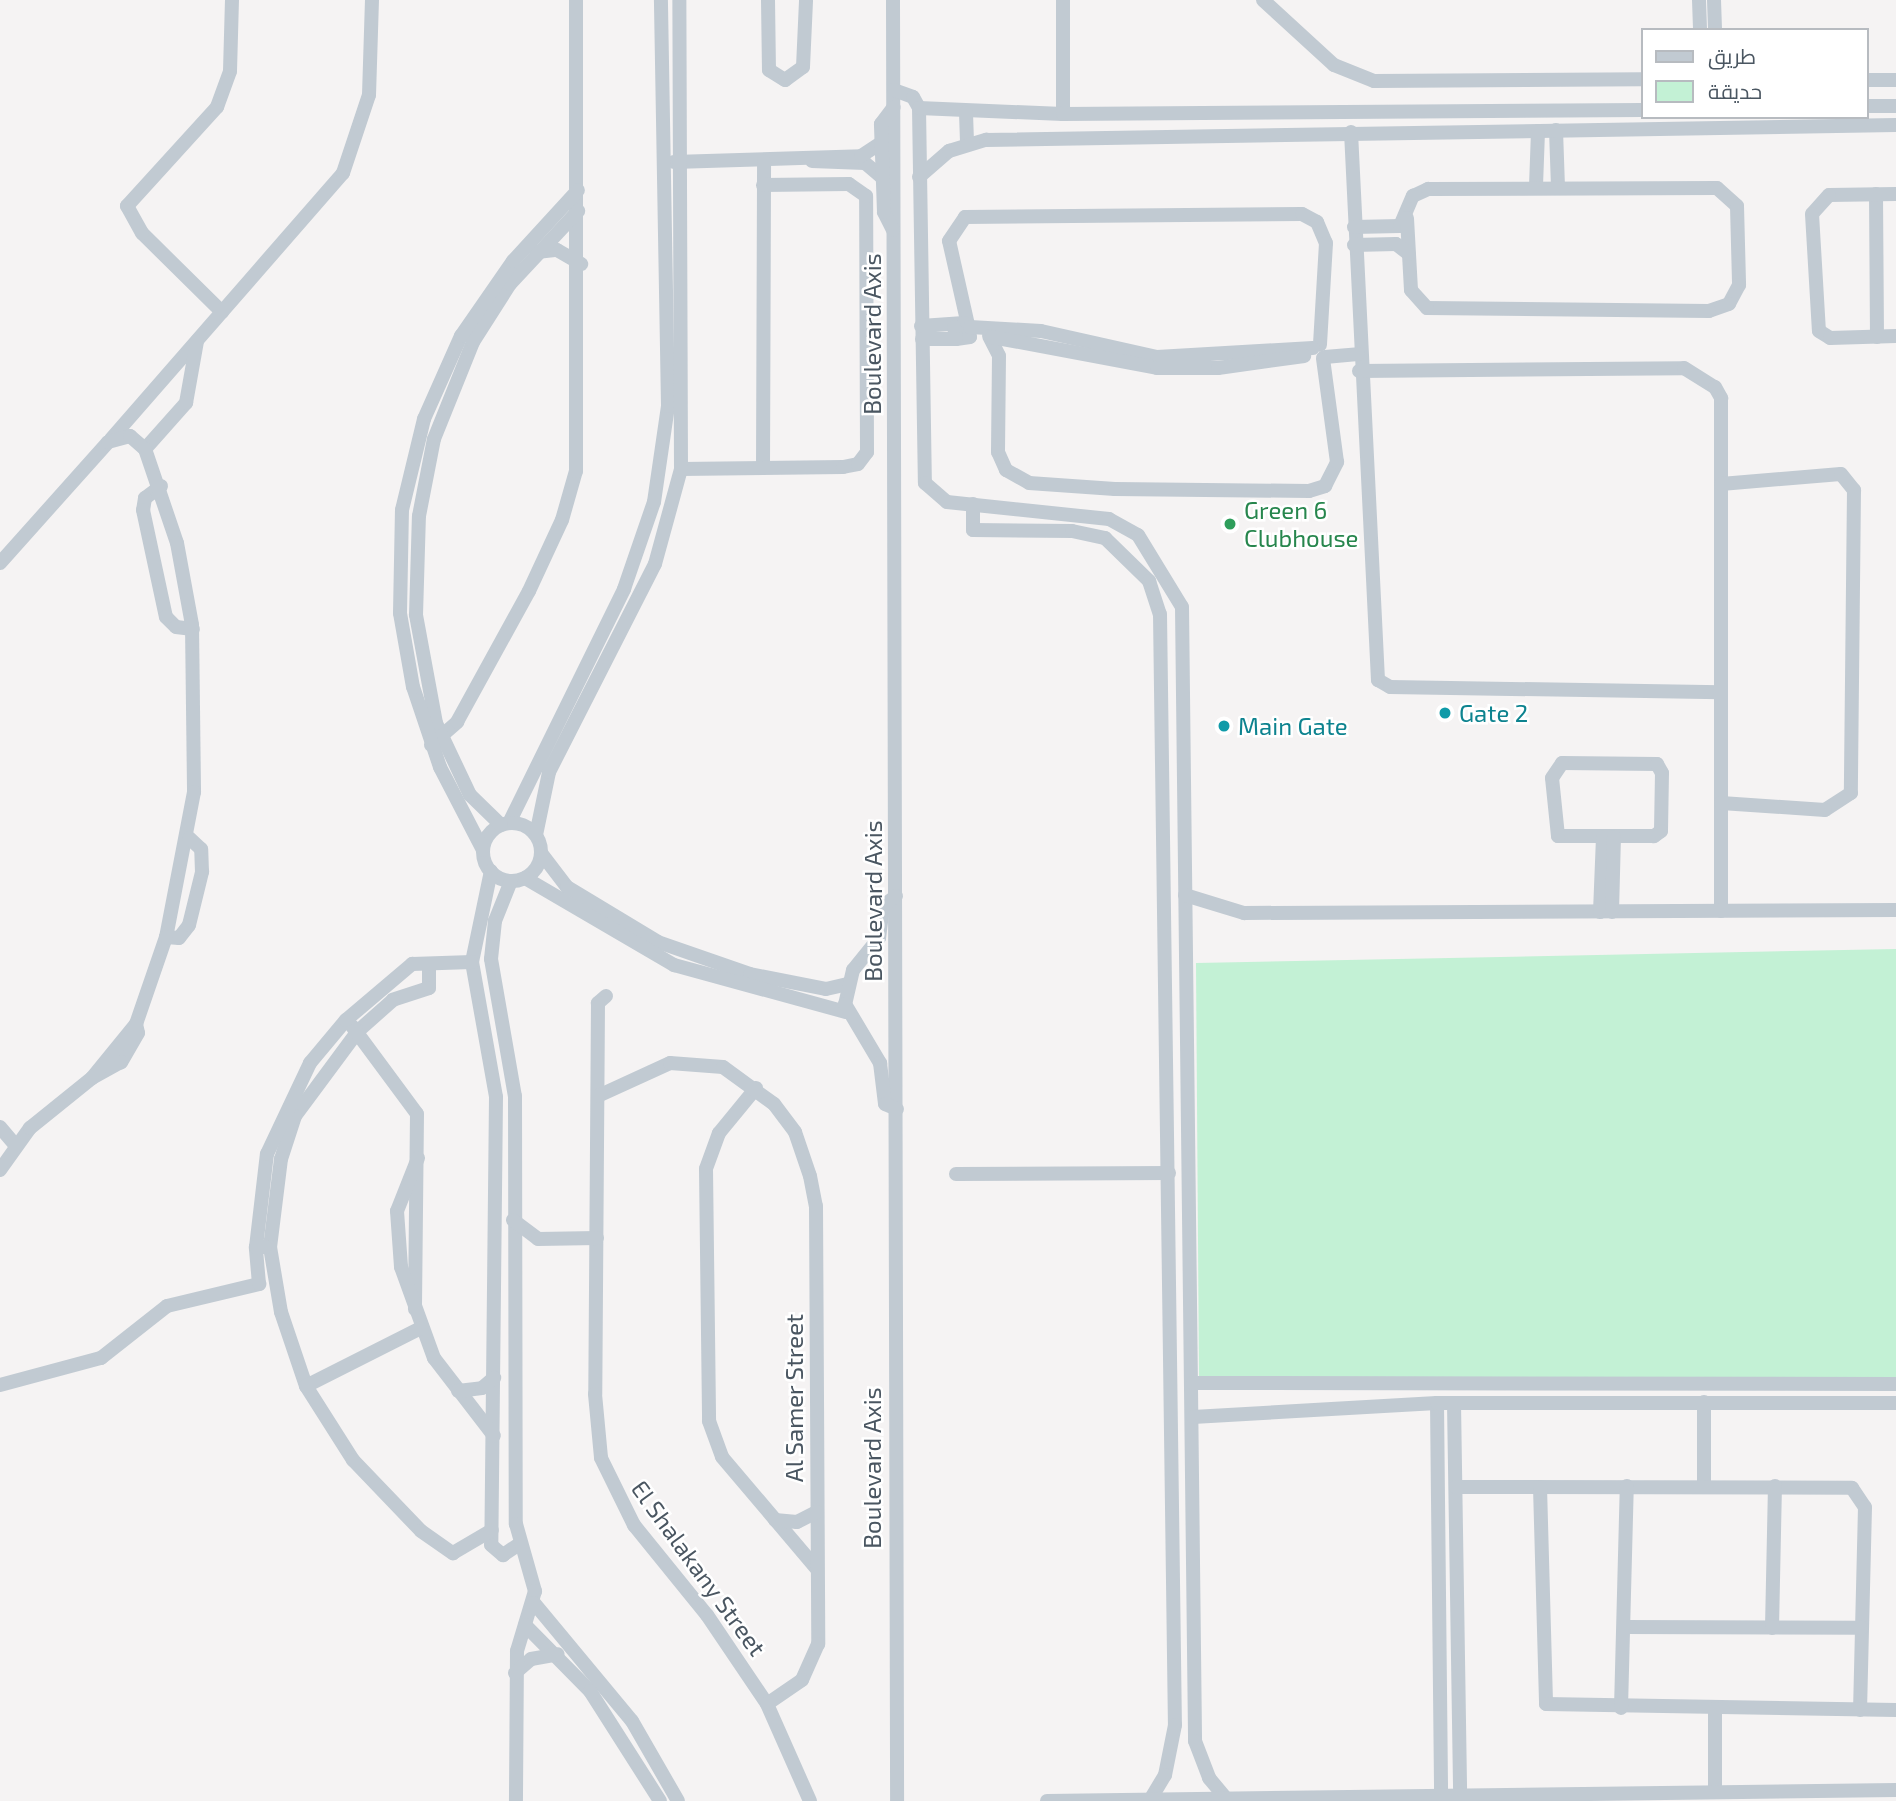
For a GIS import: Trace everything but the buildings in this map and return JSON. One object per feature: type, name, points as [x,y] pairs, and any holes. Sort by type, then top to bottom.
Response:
[{"type":"street","points":[[222,312],[142,233],[127,206],[217,107],[230,71],[232,0]]},
{"type":"street","points":[[0,563],[343,173],[369,95],[372,0]]},
{"type":"street","points":[[436,742],[529,591],[570,496],[580,445],[581,264],[576,0]]},
{"type":"street","points":[[483,850],[505,824],[624,589],[654,502],[668,406],[661,0]]},
{"type":"street","points":[[679,0],[682,162],[681,469],[655,564],[549,772],[536,835],[541,853],[567,887],[658,942],[750,974],[826,989],[848,984]]},
{"type":"street","points":[[768,0],[769,71],[785,80],[800,72],[805,59],[806,0]]},
{"type":"street","name":"Boulevard Axis","points":[[893,0],[897,1801]]},
{"type":"street","points":[[1063,0],[1063,114]]},
{"type":"street","points":[[1263,0],[1334,65],[1374,81],[1640,79]]},
{"type":"street","points":[[1699,0],[1700,28]]},
{"type":"street","points":[[1714,0],[1715,28]]},
{"type":"street","points":[[1868,80],[1896,80]]},
{"type":"street","points":[[894,90],[913,97],[919,108],[925,484],[942,500],[1109,519],[1138,535],[1182,607],[1193,1382],[1195,1741],[1204,1770],[1225,1797]]},
{"type":"street","points":[[1868,106],[1896,106]]},
{"type":"street","points":[[894,107],[883,117],[881,143],[884,212],[895,232]]},
{"type":"street","points":[[919,108],[966,113],[1063,114],[1640,110]]},
{"type":"street","points":[[966,113],[967,144]]},
{"type":"street","points":[[919,177],[967,144],[1351,132],[1896,125]]},
{"type":"street","points":[[1556,130],[1558,187]]},
{"type":"street","points":[[1536,186],[1538,131]]},
{"type":"street","points":[[1351,132],[1358,351],[1374,674],[1383,685],[1721,692]]},
{"type":"street","points":[[836,161],[861,156],[881,143]]},
{"type":"street","points":[[763,468],[764,161]]},
{"type":"street","points":[[665,162],[865,163],[883,178]]},
{"type":"street","points":[[681,469],[851,467],[867,452],[867,201],[859,188],[764,185]]},
{"type":"street","points":[[1354,227],[1400,226],[1406,218],[1413,196],[1428,189],[1536,186],[1726,192],[1737,206],[1736,296],[1709,311],[1436,310],[1414,298],[1406,218]]},
{"type":"street","points":[[518,1545],[503,1555],[491,1545],[496,1097],[472,962],[491,871],[436,742],[407,663],[398,587],[402,510],[414,452],[440,377],[473,316],[578,190]]},
{"type":"street","points":[[1876,194],[1877,337]]},
{"type":"street","points":[[1896,194],[1829,195],[1812,214],[1815,326],[1830,338],[1896,336]]},
{"type":"street","points":[[536,835],[505,824],[477,805],[436,742],[416,615],[423,490],[461,366],[498,301],[537,252],[578,211]]},
{"type":"street","points":[[963,329],[965,307],[950,234],[961,219],[980,213],[1302,214],[1325,234],[1320,352],[1337,463],[1329,482],[1309,492],[1115,489],[1019,480],[999,457],[999,356],[1008,337]]},
{"type":"street","points":[[1377,227],[1378,244]]},
{"type":"street","points":[[1354,245],[1396,244],[1409,254]]},
{"type":"street","points":[[537,252],[564,252],[581,264]]},
{"type":"street","points":[[921,333],[963,329],[1040,336],[1157,362],[1358,351]]},
{"type":"street","points":[[963,329],[989,337],[1040,336]]},
{"type":"street","points":[[989,337],[999,356]]},
{"type":"street","points":[[145,449],[186,402],[197,341]]},
{"type":"street","points":[[1359,371],[1696,371],[1721,398],[1721,911]]},
{"type":"street","points":[[0,1170],[15,1145],[92,1078],[127,1056],[166,937],[189,838],[198,747],[193,629],[161,486],[145,449],[130,436],[108,442]]},
{"type":"street","points":[[1721,484],[1841,474],[1854,490],[1851,793],[1825,810],[1721,803]]},
{"type":"street","points":[[161,486],[145,498],[143,510],[166,617],[176,628],[193,629]]},
{"type":"street","points":[[973,504],[972,530],[1072,531],[1105,538],[1149,581],[1160,614],[1175,1725],[1172,1752],[1152,1797]]},
{"type":"street","points":[[1562,763],[1657,764],[1662,773],[1661,831],[1608,837],[1554,831],[1553,772],[1562,763]]},
{"type":"street","points":[[1606,912],[1608,837]]},
{"type":"street","points":[[166,937],[187,930],[202,872],[201,849],[189,838]]},
{"type":"street","points":[[541,853],[518,879],[495,921],[491,959],[515,1096],[513,1258],[518,1545],[534,1603],[632,1721],[678,1801]]},
{"type":"street","points":[[491,871],[518,879],[674,965],[846,1012]]},
{"type":"street","points":[[1185,895],[1244,913],[1896,910]]},
{"type":"street","points":[[896,896],[884,903],[879,938],[848,984],[846,1012],[880,1063],[886,1104],[897,1109]]},
{"type":"street","points":[[472,962],[429,965],[415,962],[404,975],[346,1020],[310,1063],[274,1130],[261,1179],[263,1247],[306,1386],[353,1460],[437,1543],[453,1553],[492,1530]]},
{"type":"street","points":[[0,1385],[101,1358],[167,1306],[259,1284],[263,1247],[281,1159],[295,1116],[358,1031],[412,990],[433,981],[429,965]]},
{"type":"street","points":[[404,975],[412,990]]},
{"type":"street","name":"El Shalakany Street","points":[[606,996],[598,1003],[595,1415],[607,1476],[634,1525],[707,1615],[767,1704],[810,1801]]},
{"type":"street","points":[[346,1020],[358,1031],[417,1114],[419,1156],[415,1309]]},
{"type":"street","points":[[598,1096],[649,1069],[691,1061],[723,1067],[756,1088],[719,1133],[706,1169],[707,1401],[722,1457],[817,1569]]},
{"type":"street","name":"Al Samer Street","points":[[756,1088],[795,1132],[816,1206],[817,1569],[813,1663],[796,1687],[767,1704]]},
{"type":"street","points":[[0,1127],[15,1145]]},
{"type":"street","points":[[419,1156],[401,1194],[396,1229],[419,1329],[457,1391],[494,1436]]},
{"type":"street","points":[[956,1174],[1169,1173]]},
{"type":"street","points":[[513,1220],[538,1239]]},
{"type":"street","points":[[513,1258],[538,1239],[597,1238]]},
{"type":"street","points":[[306,1386],[419,1329]]},
{"type":"street","points":[[457,1391],[482,1388],[494,1378]]},
{"type":"street","points":[[1193,1382],[1896,1384]]},
{"type":"street","points":[[1704,1402],[1704,1486]]},
{"type":"street","points":[[1193,1417],[1437,1403],[1896,1403]]},
{"type":"street","points":[[1437,1403],[1441,1795]]},
{"type":"street","points":[[1454,1403],[1460,1795]]},
{"type":"street","points":[[1621,1708],[1627,1486]]},
{"type":"street","points":[[1772,1628],[1775,1486]]},
{"type":"street","points":[[1457,1487],[1845,1486],[1863,1499],[1860,1710]]},
{"type":"street","points":[[1540,1487],[1542,1697],[1553,1708],[1896,1710]]},
{"type":"street","points":[[775,1520],[797,1522],[817,1511]]},
{"type":"street","points":[[516,1801],[516,1673],[525,1625],[534,1603]]},
{"type":"street","points":[[525,1625],[558,1654],[619,1731],[660,1801]]},
{"type":"street","points":[[1624,1628],[1862,1628]]},
{"type":"street","points":[[516,1673],[531,1659],[558,1654]]},
{"type":"street","points":[[1715,1709],[1715,1792]]},
{"type":"street","points":[[1046,1801],[1152,1797],[1365,1799],[1441,1795],[1896,1790]]},
{"type":"green space","points":[[1896,949],[1896,1377],[1199,1377],[1196,963]]},
{"type":"place","name":"Green 6 Clubhouse","points":[[1230,524]]},
{"type":"place","name":"Gate 2","points":[[1445,713]]},
{"type":"place","name":"Main Gate","points":[[1224,726]]}]
